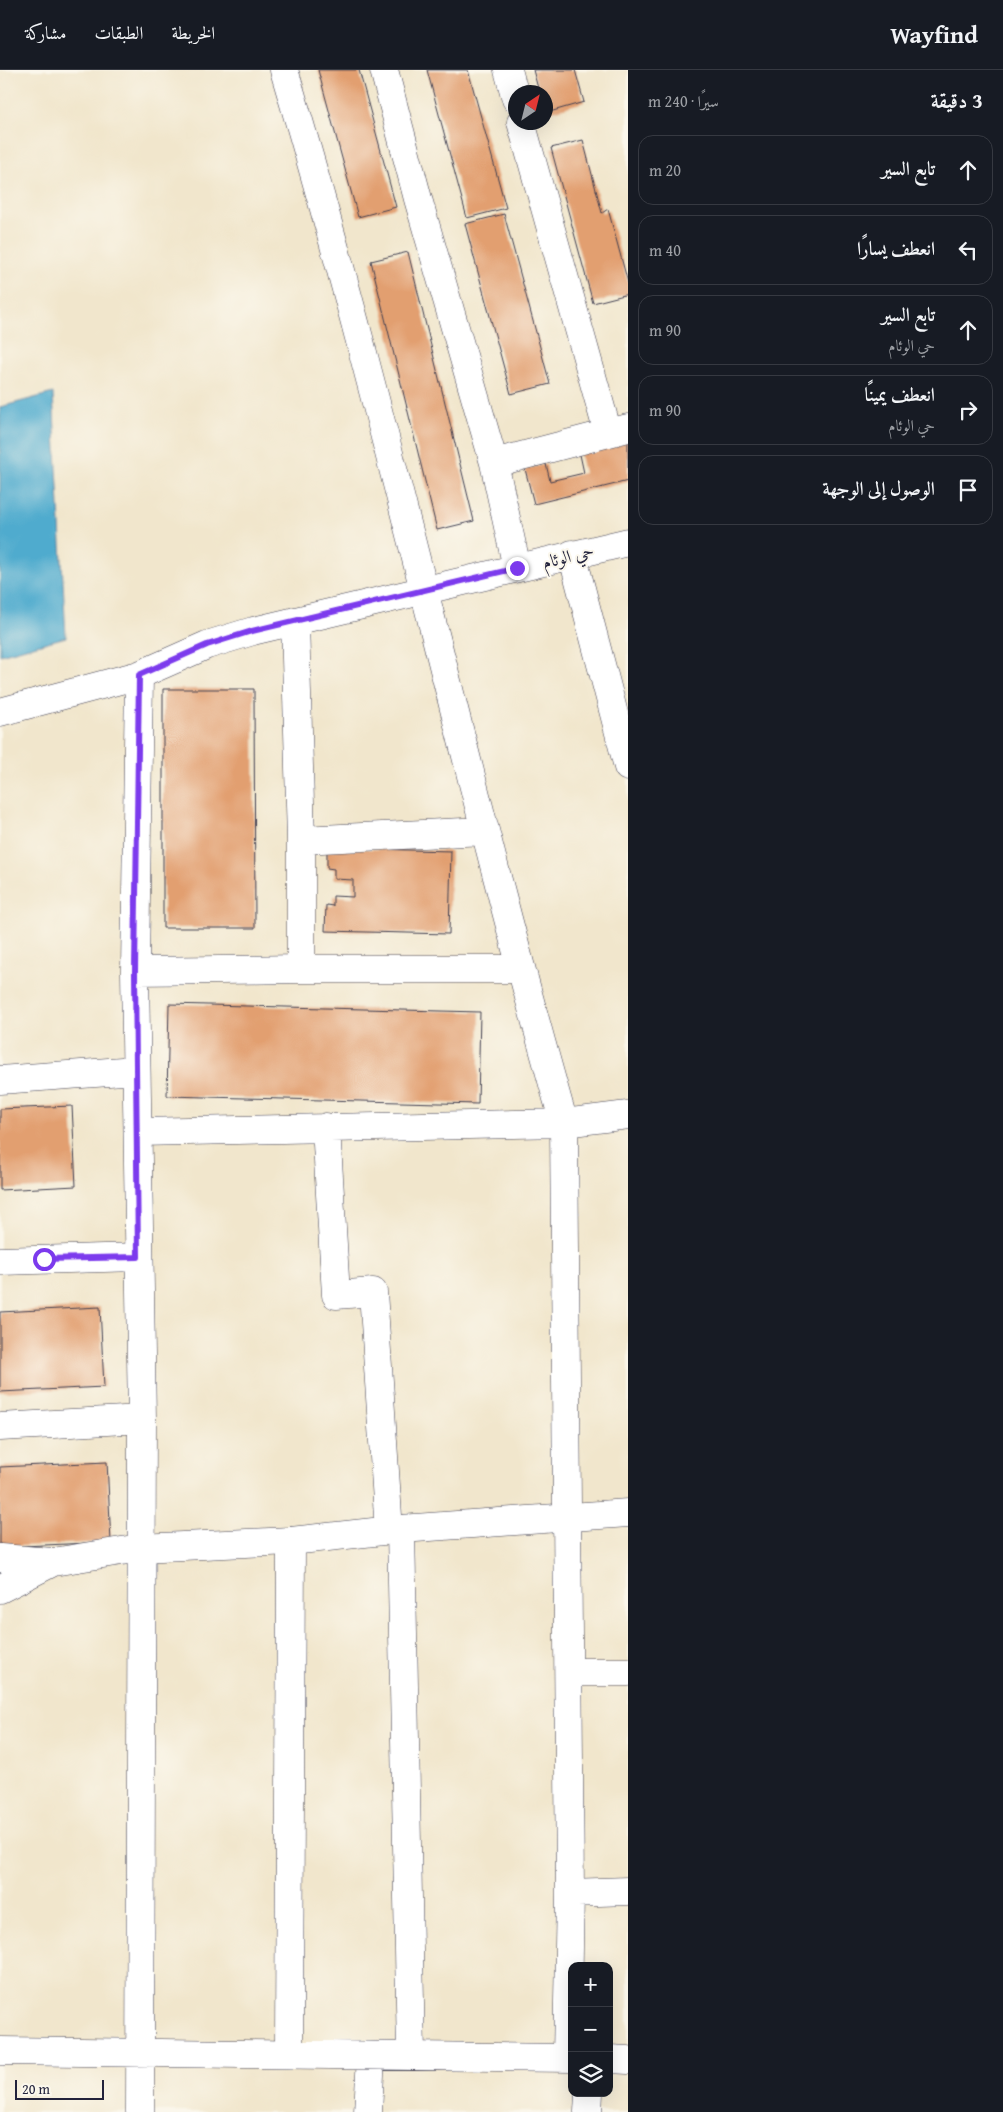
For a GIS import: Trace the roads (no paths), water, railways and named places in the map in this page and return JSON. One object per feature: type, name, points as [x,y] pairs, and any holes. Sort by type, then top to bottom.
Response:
[{"type":"street","points":[[284,70],[320,189],[425,589],[484,831],[564,1123],[570,2052]]},
{"type":"street","points":[[384,70],[418,199],[494,464],[509,523],[517,568]]},
{"type":"street","points":[[508,70],[512,85]]},
{"type":"street","points":[[494,464],[618,430],[524,130]]},
{"type":"street","name":"حي الوئام","points":[[0,712],[139,675],[207,645],[425,589],[628,542]]},
{"type":"street","points":[[572,554],[628,767]]},
{"type":"street","points":[[296,621],[302,840],[302,969]]},
{"type":"street","points":[[139,675],[135,971],[142,1419],[140,1548],[140,2112]]},
{"type":"street","points":[[302,840],[484,831]]},
{"type":"street","points":[[135,971],[520,968]]},
{"type":"street","points":[[0,1080],[136,1070]]},
{"type":"street","points":[[138,1132],[564,1123],[628,1116]]},
{"type":"street","points":[[326,1127],[336,1295],[373,1292],[395,1530],[411,2055]]},
{"type":"street","points":[[0,1261],[138,1257]]},
{"type":"street","points":[[0,1427],[142,1419]]},
{"type":"street","points":[[0,1558],[53,1562],[140,1548],[291,1541],[395,1530],[628,1513]]},
{"type":"street","points":[[289,2053],[291,1541]]},
{"type":"street","points":[[0,1589],[53,1562]]},
{"type":"street","points":[[569,1672],[628,1672]]},
{"type":"street","points":[[570,1892],[628,1891]]},
{"type":"street","points":[[0,2051],[568,2057]]},
{"type":"street","points":[[368,2112],[371,2056]]},
{"type":"street","points":[[613,2060],[628,2060]]},
{"type":"street","points":[[588,2112],[589,2097]]},
{"type":"water","points":[[53,393],[66,637],[0,655],[0,407]]}]
